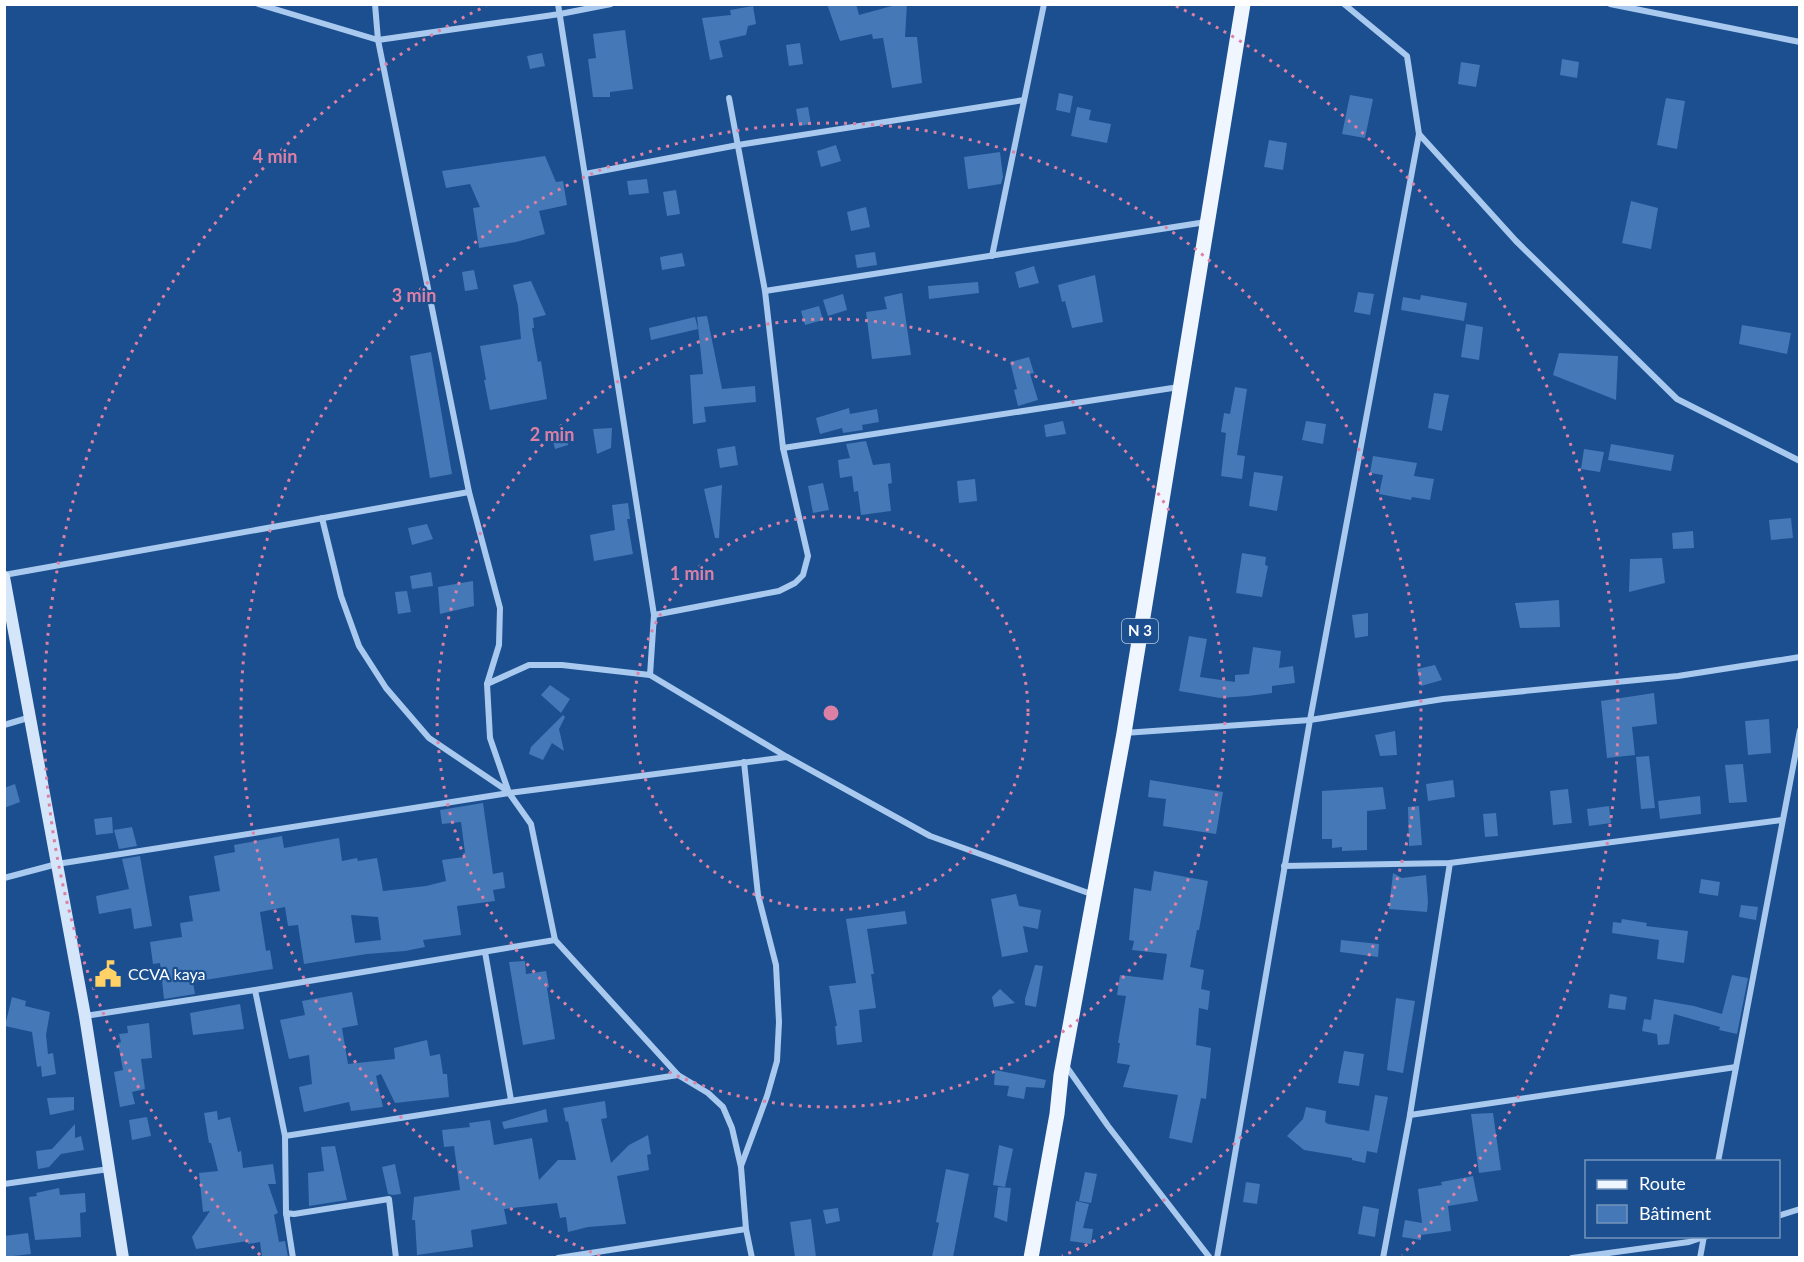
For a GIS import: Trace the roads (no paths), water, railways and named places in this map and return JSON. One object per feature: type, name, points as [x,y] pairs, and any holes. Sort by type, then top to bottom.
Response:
[{"type":"main road","name":"N 3","points":[[1031,1257],[1124,733],[1243,4]]},
{"type":"main road","points":[[4,576],[32,717],[85,1016],[123,1257]]},
{"type":"street","points":[[258,4],[378,40],[560,14],[611,4]]},
{"type":"street","points":[[375,4],[378,40],[469,492],[500,608],[499,645],[487,684],[490,738],[509,793],[531,824],[555,940],[678,1075],[708,1093],[723,1107],[732,1128],[741,1167],[746,1229],[752,1257]]},
{"type":"street","points":[[558,4],[654,615],[650,675]]},
{"type":"street","points":[[992,256],[1044,4]]},
{"type":"street","points":[[1217,1257],[1310,720],[1419,134],[1407,56],[1344,4]]},
{"type":"street","points":[[1610,4],[1800,42]]},
{"type":"street","points":[[654,615],[779,591],[795,583],[803,575],[808,556],[783,448],[765,291],[729,98]]},
{"type":"street","points":[[585,174],[738,145],[1024,100]]},
{"type":"street","points":[[1419,134],[1516,241],[1677,399],[1800,461]]},
{"type":"street","points":[[765,291],[1207,222]]},
{"type":"street","points":[[783,448],[1179,387]]},
{"type":"street","points":[[4,576],[469,492]]},
{"type":"street","points":[[322,518],[342,596],[359,646],[386,688],[429,738],[509,793]]},
{"type":"street","points":[[1124,733],[1310,720],[1443,699],[1678,676],[1800,657]]},
{"type":"street","points":[[487,684],[529,665],[562,665],[650,675],[787,757],[930,836],[1094,895]]},
{"type":"street","points":[[4,725],[32,717]]},
{"type":"street","points":[[1718,1160],[1800,730]]},
{"type":"street","points":[[4,879],[57,864],[509,793],[787,757]]},
{"type":"street","points":[[741,1167],[777,1061],[779,1022],[776,965],[758,895],[744,762]]},
{"type":"street","points":[[1284,866],[1450,863],[1782,820]]},
{"type":"street","points":[[1383,1257],[1410,1115],[1450,863]]},
{"type":"street","points":[[85,1016],[555,940]]},
{"type":"street","points":[[485,952],[511,1100]]},
{"type":"street","points":[[255,990],[285,1136],[286,1213],[295,1257]]},
{"type":"street","points":[[1064,1063],[1108,1125],[1210,1257]]},
{"type":"street","points":[[1410,1115],[1736,1067]]},
{"type":"street","points":[[285,1136],[678,1075]]},
{"type":"street","points":[[4,1184],[109,1169]]},
{"type":"street","points":[[286,1213],[294,1214],[390,1199],[396,1257]]},
{"type":"street","points":[[1780,1215],[1800,1209]]},
{"type":"street","points":[[558,1257],[746,1229]]},
{"type":"street","points":[[1572,1257],[1689,1242],[1702,1238]]},
{"type":"street","points":[[1700,1257],[1705,1238]]},
{"type":"place","name":"CCVA kaya","points":[[108,974]]}]
